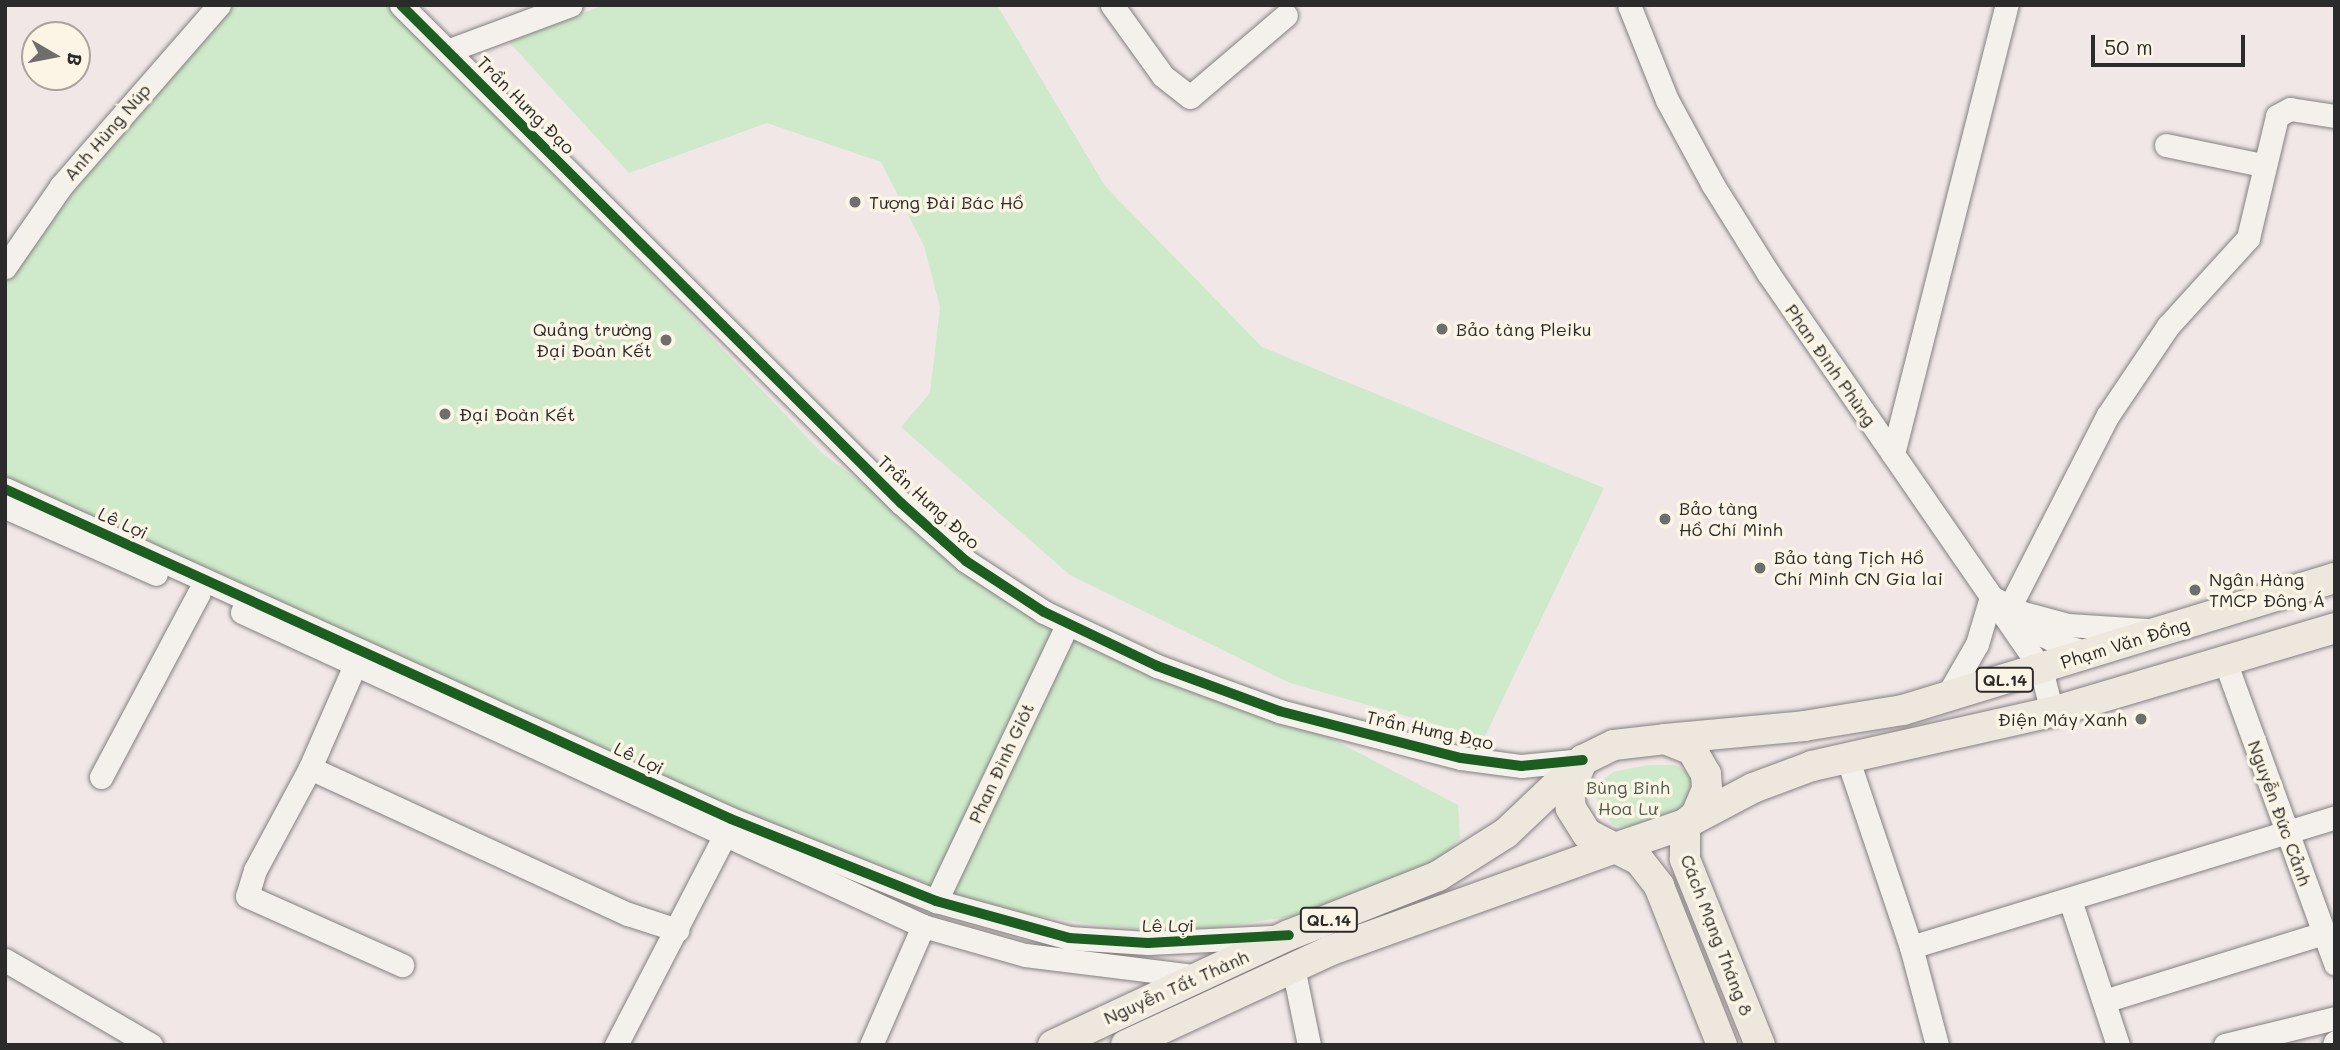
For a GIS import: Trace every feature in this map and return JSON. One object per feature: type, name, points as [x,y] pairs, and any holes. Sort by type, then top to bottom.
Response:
[{"type":"main road","name":"Phạm Văn Đồng","points":[[1665,739],[1804,726],[1903,710],[2335,578]]},
{"type":"main road","name":"QL.14","points":[[1685,824],[1753,788],[1847,757],[2052,712],[2335,628]]},
{"type":"main road","points":[[1665,739],[1692,750],[1706,774],[1703,803],[1685,824],[1615,848],[1587,834],[1571,808],[1573,774],[1583,760],[1614,745],[1665,739]]},
{"type":"main road","name":"Nguyễn Tất Thành","points":[[1053,1045],[1135,1003],[1203,977],[1289,935],[1405,891],[1475,855],[1506,832],[1583,760]]},
{"type":"main road","name":"Cách Mạng Tháng 8","points":[[1685,824],[1685,859],[1760,1045]]},
{"type":"main road","name":"Nguyễn Tất Thành","points":[[1126,1045],[1293,967],[1615,848]]},
{"type":"main road","name":"Cách Mạng Tháng 8","points":[[1615,848],[1639,860],[1659,886],[1722,1045]]},
{"type":"main road","points":[[1203,977],[1265,980]]},
{"type":"street","name":"Anh Hùng Núp","points":[[5,267],[61,186],[219,5]]},
{"type":"street","name":"Trần Hưng Đạo","points":[[401,5],[901,503],[966,561],[1067,625],[1240,697],[1348,730],[1473,760],[1521,766],[1583,760]]},
{"type":"street","points":[[447,51],[571,5]]},
{"type":"street","points":[[1112,5],[1163,76],[1190,97],[1286,15]]},
{"type":"street","name":"Phan Đình Phùng","points":[[1629,5],[1667,100],[1713,184],[1768,273],[2002,607],[2041,670],[2052,712]]},
{"type":"street","points":[[1893,454],[2007,5]]},
{"type":"street","points":[[1947,696],[2002,607],[2108,415],[2168,326],[2248,238],[2263,165],[2281,110],[2335,116]]},
{"type":"street","points":[[2166,145],[2263,165]]},
{"type":"street","name":"Lê Lợi","points":[[5,489],[359,658],[731,819],[936,901],[1069,938],[1148,943],[1289,935]]},
{"type":"street","points":[[5,508],[199,593],[359,658],[724,837],[923,926],[1026,955],[1203,977]]},
{"type":"street","points":[[101,777],[199,593]]},
{"type":"street","points":[[2002,607],[2068,625],[2170,629]]},
{"type":"street","points":[[2002,607],[2064,646],[2092,654]]},
{"type":"street","name":"Phan Đình Giót","points":[[936,901],[1067,625]]},
{"type":"street","points":[[359,658],[310,768],[256,870],[247,896],[402,965]]},
{"type":"street","name":"Nguyễn Đức Cảnh","points":[[2224,661],[2335,964]]},
{"type":"street","points":[[1847,757],[1911,947],[1937,1045]]},
{"type":"street","points":[[310,768],[628,914],[677,930]]},
{"type":"street","points":[[1911,947],[2335,817]]},
{"type":"street","points":[[616,1045],[724,837]]},
{"type":"street","points":[[2070,900],[2118,1045]]},
{"type":"street","points":[[871,1045],[923,926]]},
{"type":"street","points":[[2104,1001],[2324,933]]},
{"type":"street","points":[[5,960],[151,1045]]},
{"type":"street","points":[[1293,967],[1309,1045]]},
{"type":"street","points":[[2225,1045],[2335,1018]]},
{"type":"green space","name":"Đại Đoàn Kết","points":[[220,5],[393,5],[823,454],[966,561],[1067,625],[1279,711],[1458,805],[1460,837],[1439,867],[1323,912],[1219,927],[1149,930],[936,901],[5,492],[5,267]]},
{"type":"green space","points":[[604,5],[997,5],[1105,186],[1262,347],[1604,488],[1484,738],[1290,683],[1070,575],[901,427],[930,393],[940,307],[924,246],[881,162],[767,123],[629,173],[509,42]]},
{"type":"green space","name":"Bùng Binh Hoa Lư","points":[[1648,765],[1675,765],[1690,773],[1695,789],[1686,808],[1631,828],[1613,825],[1597,804],[1599,784],[1613,772]]},
{"type":"cycle path","points":[[401,5],[901,503],[966,561],[1044,612],[1157,666],[1279,711],[1461,758],[1521,766],[1583,760]]},
{"type":"cycle path","points":[[5,489],[731,819],[936,901],[1069,938],[1148,943],[1289,935]]},
{"type":"place","name":"Tượng Đài Bác Hồ","points":[[855,202]]},
{"type":"place","name":"Bảo tàng Pleiku","points":[[1442,329]]},
{"type":"place","name":"Quảng trường Đại Đoàn Kết","points":[[666,340]]},
{"type":"place","name":"Đại Đoàn Kết","points":[[445,414]]},
{"type":"place","name":"Bảo tàng Hồ Chí Minh","points":[[1665,519]]},
{"type":"place","name":"Bảo tàng Tịch Hồ Chí Minh CN Gia lai","points":[[1760,568]]},
{"type":"place","name":"Ngân Hàng TMCP Đông Á","points":[[2195,590]]},
{"type":"place","name":"Điện Máy Xanh","points":[[2141,719]]}]
